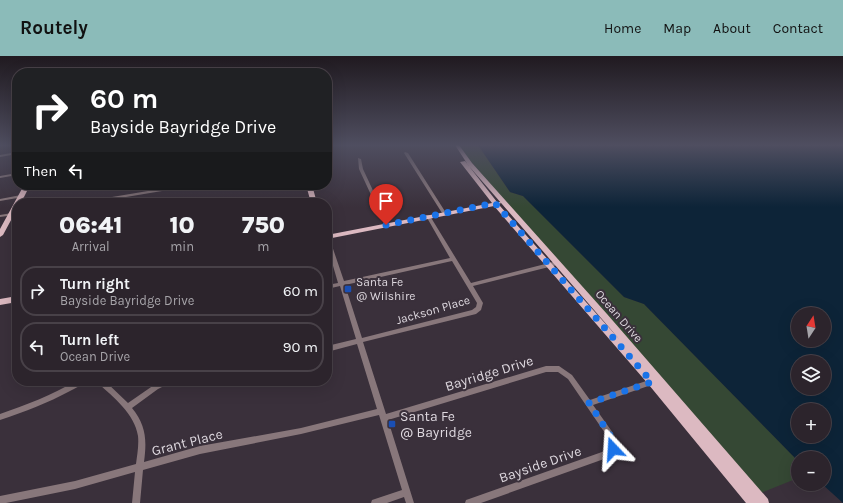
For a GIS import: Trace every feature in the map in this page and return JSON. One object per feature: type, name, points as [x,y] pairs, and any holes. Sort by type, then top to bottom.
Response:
[{"type":"main road","name":"Ocean Drive","points":[[471,166],[499,203],[764,503]]},
{"type":"main road","points":[[21,196],[24,190]]},
{"type":"main road","points":[[332,236],[499,203]]},
{"type":"main road","points":[[0,235],[12,214]]},
{"type":"main road","points":[[0,302],[12,300]]},
{"type":"main road","name":"Ocean Drive","points":[[656,381],[753,503]]},
{"type":"street","points":[[360,166],[386,225]]},
{"type":"street","points":[[414,166],[444,214]]},
{"type":"street","points":[[0,176],[12,175]]},
{"type":"street","points":[[113,198],[161,190]]},
{"type":"street","points":[[0,200],[21,196]]},
{"type":"street","points":[[0,216],[12,214]]},
{"type":"street","points":[[428,216],[469,285]]},
{"type":"street","points":[[332,254],[410,503]]},
{"type":"street","points":[[332,286],[453,259]]},
{"type":"street","name":"Jackson Place","points":[[332,348],[474,312],[479,308],[480,303],[469,285],[553,264]]},
{"type":"street","name":"Bayridge Drive","points":[[382,414],[546,369],[559,369],[570,377],[589,403]]},
{"type":"street","points":[[589,403],[656,381]]},
{"type":"street","points":[[0,417],[38,404],[74,386]]},
{"type":"street","points":[[105,386],[135,417],[142,436],[143,449],[136,503]]},
{"type":"street","points":[[127,407],[158,386]]},
{"type":"street","name":"Bayside Drive","points":[[469,503],[604,456],[613,449],[610,435],[589,403]]},
{"type":"street","name":"Grant Place","points":[[0,500],[75,485],[200,450],[382,414]]},
{"type":"street","points":[[375,503],[407,492]]},
{"type":"green space","points":[[475,166],[492,166],[510,192],[523,196],[624,297],[644,304],[791,454],[791,481],[761,493]]},
{"type":"water","points":[[492,166],[843,166],[843,503],[830,491],[831,491],[831,451],[791,451],[791,454],[644,304],[624,297],[523,196],[510,192]]},
{"type":"place","name":"Santa Fe @ Wilshire","points":[[348,289]]},
{"type":"place","name":"Santa Fe @ Bayridge","points":[[392,424]]},
{"type":"route","points":[[386,225],[495,203],[652,382],[589,403],[610,435],[613,449]]}]
